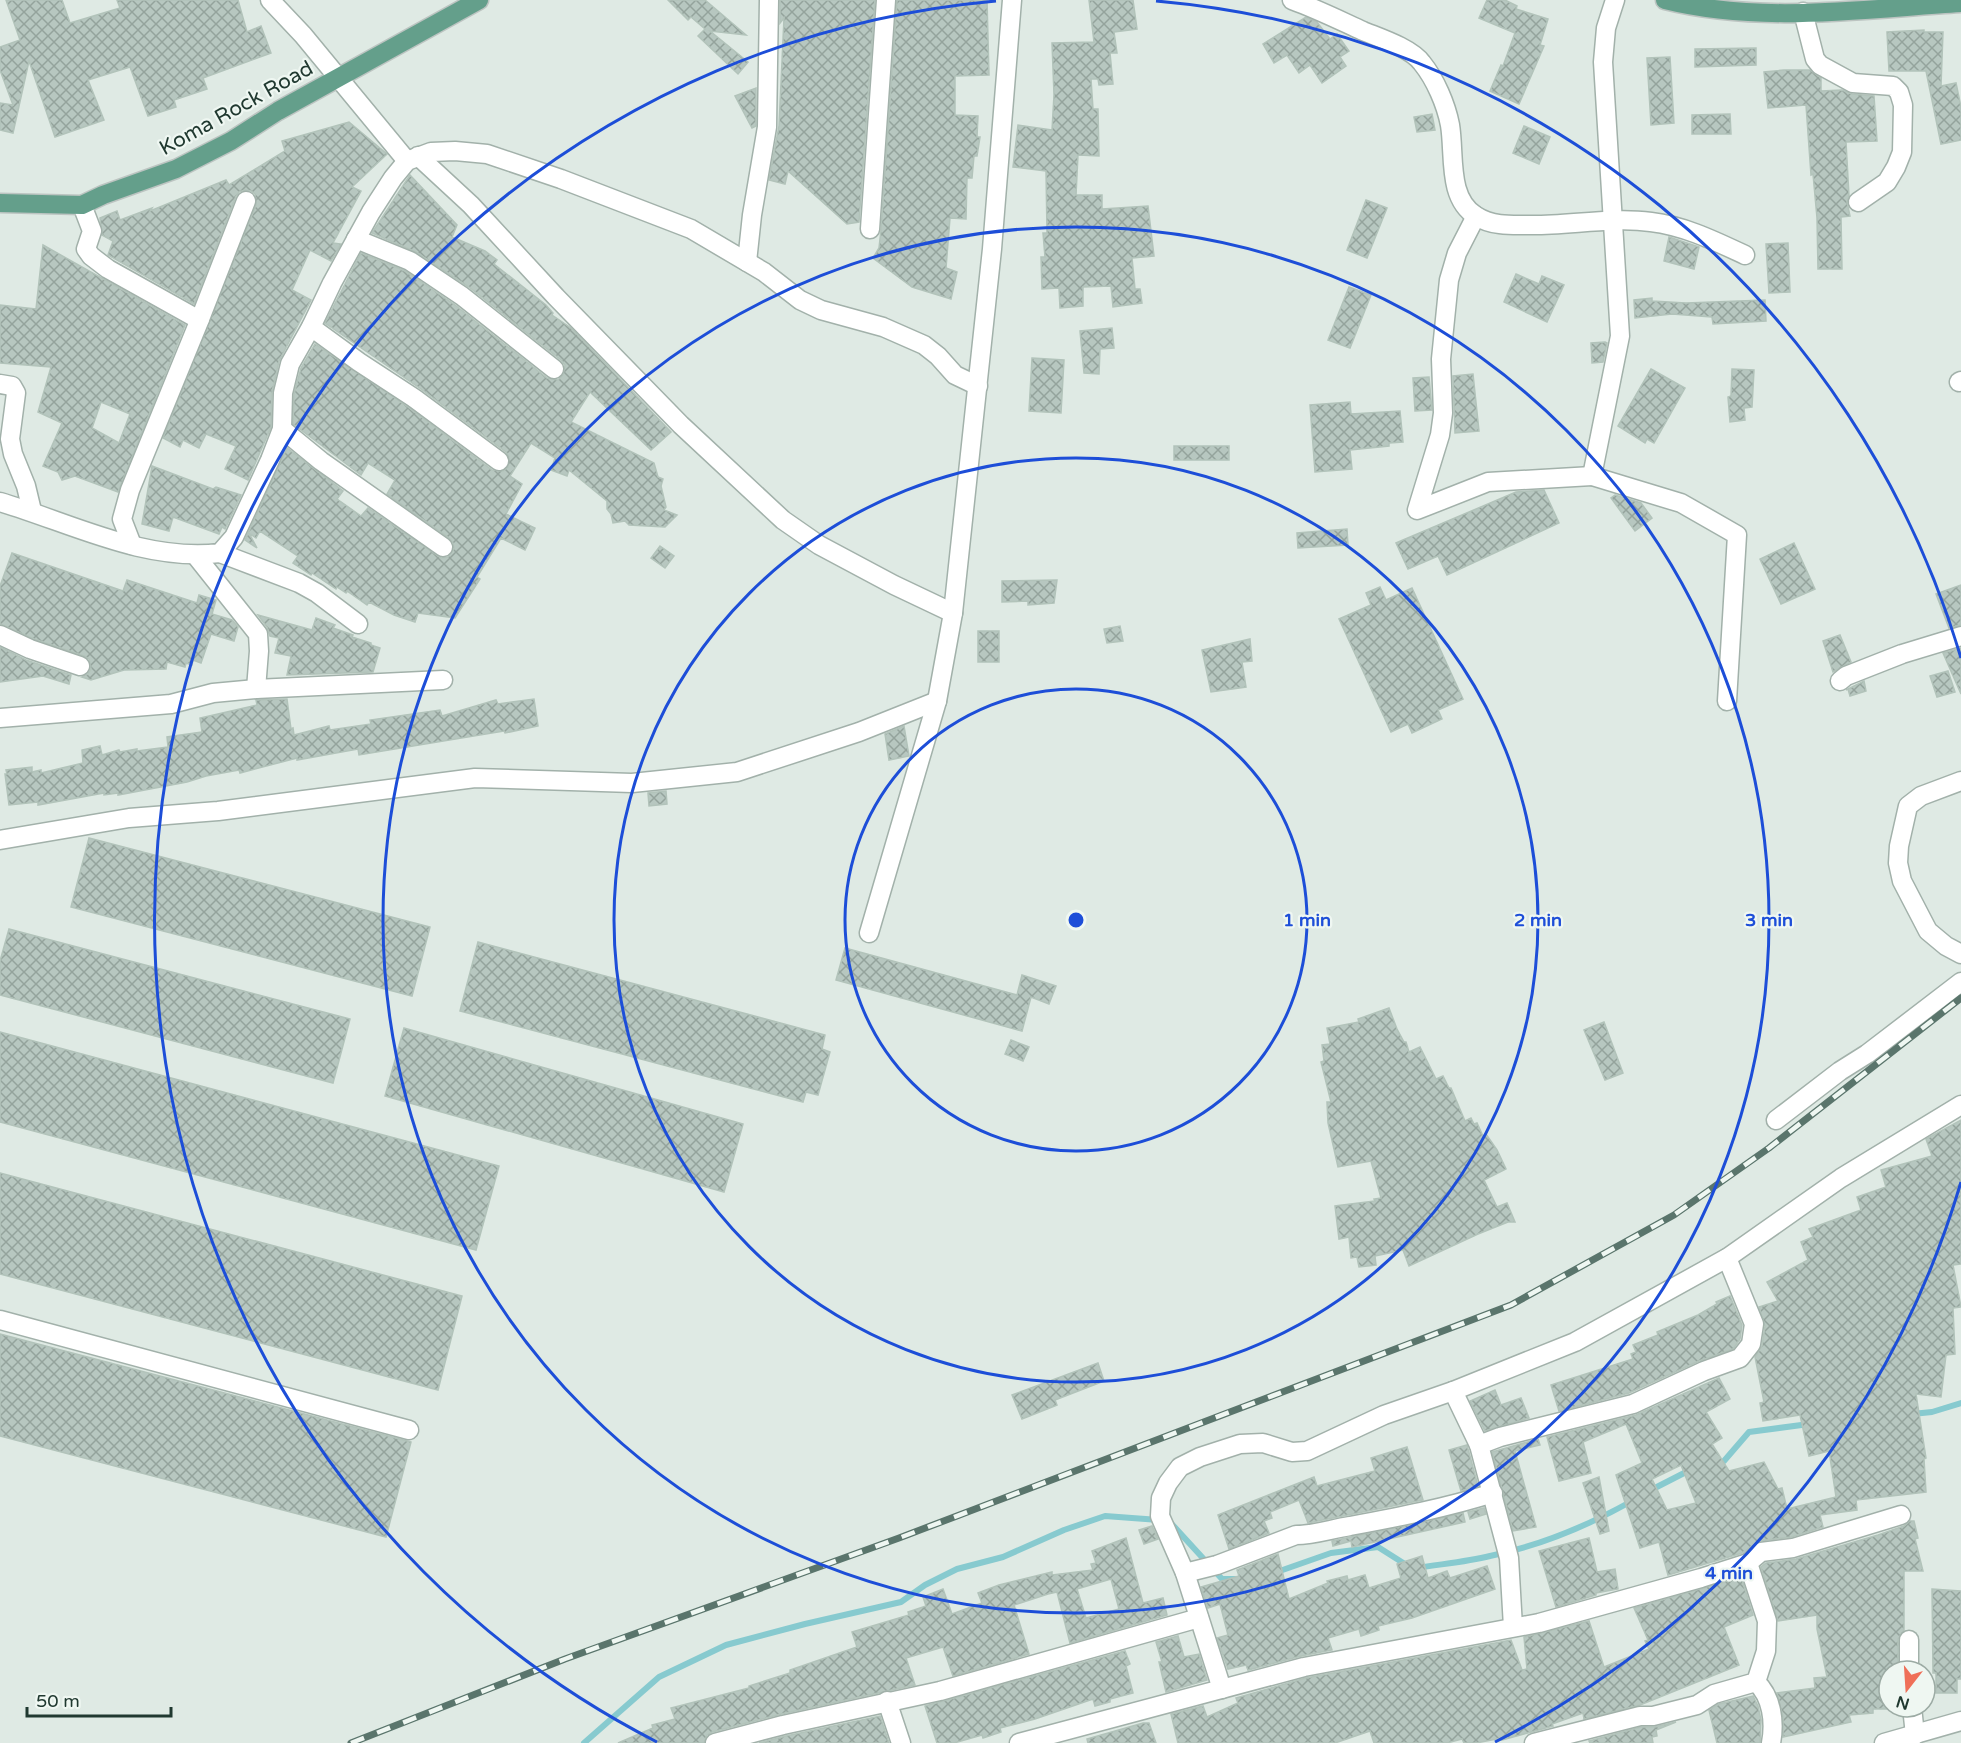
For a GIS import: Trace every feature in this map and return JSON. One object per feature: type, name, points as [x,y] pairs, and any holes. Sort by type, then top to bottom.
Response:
[{"type":"main road","name":"Koma Rock Road","points":[[0,203],[82,205],[103,195],[176,169],[231,141],[278,111],[479,0]]},
{"type":"main road","points":[[1665,0],[1695,8],[1750,13],[1798,8],[1961,3]]},
{"type":"street","points":[[270,0],[413,159],[471,205],[556,297],[681,425],[783,520],[819,545],[846,560],[953,614]]},
{"type":"street","points":[[747,262],[752,215],[767,127],[769,0]]},
{"type":"street","points":[[870,229],[886,0]]},
{"type":"street","points":[[869,933],[937,701],[953,614],[993,237],[1012,0]]},
{"type":"street","points":[[1292,0],[1318,9],[1396,45],[1421,61],[1434,80],[1449,123],[1457,193],[1467,211],[1484,222],[1507,225],[1652,222],[1700,233],[1745,255]]},
{"type":"street","points":[[1592,476],[1620,336],[1603,62],[1606,28],[1615,0]]},
{"type":"street","points":[[1798,8],[1815,59],[1820,65],[1853,83],[1893,86],[1899,92],[1903,105],[1902,152],[1887,182],[1858,202]]},
{"type":"street","points":[[220,553],[234,537],[270,460],[282,429],[283,393],[290,363],[311,327],[332,283],[371,212],[393,178],[413,159],[431,152],[455,151],[487,154],[561,179],[680,225],[765,272],[800,300],[821,310],[883,327],[924,345],[956,375],[978,386]]},
{"type":"street","points":[[132,545],[122,519],[130,490],[201,319],[246,201]]},
{"type":"street","points":[[82,205],[92,231],[86,249],[91,255],[135,285],[201,319]]},
{"type":"street","points":[[1476,216],[1457,253],[1449,280],[1441,359],[1443,413],[1440,435],[1417,510],[1488,482],[1592,476],[1681,503],[1737,535],[1727,701]]},
{"type":"street","points":[[356,240],[410,261],[462,296],[554,369]]},
{"type":"street","points":[[311,327],[414,398],[499,461]]},
{"type":"street","points":[[0,384],[12,386],[16,393],[10,439],[32,511]]},
{"type":"street","points":[[282,429],[360,489],[443,547]]},
{"type":"street","points":[[0,502],[132,545],[195,556],[220,553],[299,583],[317,593],[358,624]]},
{"type":"street","points":[[195,556],[258,634],[256,689]]},
{"type":"street","points":[[0,635],[30,649],[80,666]]},
{"type":"street","points":[[1840,681],[1846,676],[1902,654],[1961,636]]},
{"type":"street","points":[[0,718],[171,704],[213,693],[256,689],[443,680]]},
{"type":"street","points":[[0,840],[129,818],[218,811],[475,778],[632,783],[736,772],[859,732],[937,701]]},
{"type":"street","points":[[1961,781],[1921,796],[1908,806],[1899,846],[1898,863],[1902,881],[1928,931],[1946,946],[1961,954]]},
{"type":"street","points":[[1776,1120],[1961,982]]},
{"type":"street","points":[[1222,1689],[1185,1573],[1160,1516],[1161,1498],[1168,1483],[1180,1467],[1200,1457],[1240,1444],[1263,1443],[1292,1452],[1307,1451],[1384,1415],[1575,1342],[1727,1258],[1841,1178],[1961,1105]]},
{"type":"street","points":[[1479,1444],[1633,1404],[1704,1371],[1740,1358],[1751,1344],[1755,1324],[1727,1258]]},
{"type":"street","points":[[0,1320],[409,1430]]},
{"type":"street","points":[[1453,1390],[1479,1444],[1493,1493],[1509,1558],[1513,1627]]},
{"type":"street","points":[[1185,1573],[1217,1565],[1296,1535],[1310,1535],[1424,1512],[1493,1493]]},
{"type":"street","points":[[1019,1743],[1304,1667],[1539,1623],[1748,1563],[1761,1552],[1793,1548],[1901,1515]]},
{"type":"street","points":[[1748,1563],[1767,1621],[1766,1651],[1756,1682]]},
{"type":"street","points":[[715,1743],[783,1725],[940,1691],[1199,1618]]},
{"type":"street","points":[[1909,1640],[1909,1659]]},
{"type":"street","points":[[1534,1743],[1640,1716],[1653,1716],[1697,1705],[1714,1694],[1756,1682]]},
{"type":"street","points":[[1756,1682],[1766,1691],[1774,1726],[1771,1743]]},
{"type":"street","points":[[887,1701],[901,1743]]},
{"type":"street","points":[[1913,1719],[1915,1735]]},
{"type":"street","points":[[1884,1743],[1961,1721]]},
{"type":"building","points":[[6,0],[62,0],[70,23],[120,8],[117,0],[238,0],[247,32],[261,26],[271,53],[203,78],[207,89],[174,100],[176,107],[148,116],[130,67],[88,80],[104,120],[55,137],[29,61],[13,133],[0,130],[0,103],[13,105],[0,70],[0,47],[20,40]]},
{"type":"building","points":[[668,0],[705,0],[746,35],[710,31],[748,62],[738,74],[698,36],[705,29],[691,17],[688,20]]},
{"type":"building","points":[[780,0],[875,0],[859,222],[847,224],[788,171],[785,184],[769,180],[779,126],[784,18],[780,23]]},
{"type":"building","points":[[897,0],[987,0],[989,75],[955,76],[955,115],[978,116],[977,137],[980,137],[977,156],[974,156],[972,178],[967,178],[966,219],[950,218],[946,268],[957,272],[951,299],[912,287],[873,258],[879,248],[881,230]]},
{"type":"building","points":[[1089,0],[1133,0],[1137,29],[1114,32],[1117,53],[1110,53],[1113,84],[1099,85],[1098,79],[1091,79],[1093,109],[1098,109],[1099,156],[1078,155],[1076,195],[1102,195],[1102,209],[1148,206],[1154,256],[1132,258],[1135,289],[1140,289],[1142,303],[1113,307],[1111,286],[1083,287],[1083,306],[1060,308],[1059,288],[1042,289],[1041,257],[1045,257],[1043,233],[1047,233],[1046,171],[1013,167],[1018,125],[1052,130],[1054,95],[1052,43],[1094,42]]},
{"type":"building","points":[[1487,0],[1505,0],[1517,6],[1516,9],[1548,19],[1540,45],[1544,46],[1519,104],[1490,91],[1501,65],[1503,66],[1515,33],[1479,18]]},
{"type":"building","points":[[1306,17],[1317,22],[1330,39],[1337,34],[1349,51],[1340,57],[1346,66],[1322,83],[1310,65],[1299,73],[1287,55],[1274,63],[1263,44]]},
{"type":"building","points":[[1924,30],[1924,32],[1943,32],[1941,86],[1956,83],[1961,107],[1961,140],[1941,144],[1926,71],[1889,71],[1887,32]]},
{"type":"building","points":[[1756,48],[1756,65],[1695,67],[1695,49]]},
{"type":"building","points":[[1670,57],[1674,123],[1651,125],[1647,58]]},
{"type":"building","points":[[1810,70],[1821,78],[1821,91],[1842,90],[1852,94],[1874,96],[1877,141],[1846,142],[1849,196],[1847,202],[1850,216],[1841,217],[1842,269],[1818,269],[1817,218],[1813,174],[1811,175],[1806,105],[1768,108],[1764,72]]},
{"type":"building","points":[[756,88],[756,126],[752,128],[735,96]]},
{"type":"building","points":[[1432,114],[1435,130],[1417,132],[1414,117]]},
{"type":"building","points":[[1730,114],[1731,134],[1692,134],[1692,115]]},
{"type":"building","points":[[349,122],[387,154],[352,187],[361,191],[333,243],[341,244],[331,261],[310,250],[292,290],[311,300],[279,361],[272,392],[271,427],[248,480],[225,469],[236,446],[206,434],[199,448],[183,440],[180,447],[163,438],[256,205],[255,194],[245,190],[236,196],[194,304],[108,255],[113,241],[102,235],[100,218],[117,211],[120,220],[152,208],[150,211],[226,180],[229,185],[285,151],[282,141]]},
{"type":"building","points":[[1524,126],[1550,137],[1539,164],[1513,153]]},
{"type":"building","points":[[410,175],[457,225],[452,237],[485,251],[497,260],[494,264],[546,305],[553,313],[552,315],[571,328],[671,432],[651,450],[590,392],[571,422],[654,463],[658,477],[663,479],[661,486],[666,507],[664,510],[677,515],[665,527],[629,525],[625,521],[613,523],[607,509],[607,501],[569,470],[567,476],[551,470],[555,458],[531,443],[510,476],[522,484],[506,514],[535,528],[525,550],[501,538],[477,577],[480,579],[455,618],[418,613],[415,622],[394,615],[369,602],[367,605],[347,591],[346,593],[337,587],[336,589],[312,573],[311,575],[293,563],[298,556],[260,531],[256,538],[249,533],[257,548],[245,540],[287,448],[343,491],[337,499],[361,516],[368,508],[441,558],[448,557],[454,549],[449,538],[387,494],[395,480],[368,463],[361,475],[293,424],[294,394],[301,368],[315,344],[408,407],[492,470],[503,471],[508,467],[509,457],[506,452],[421,389],[325,323],[361,253],[405,271],[455,305],[547,378],[558,380],[563,375],[565,365],[561,360],[469,287],[416,252],[372,233]]},
{"type":"building","points":[[1366,200],[1387,208],[1367,258],[1347,250]]},
{"type":"building","points":[[1669,237],[1699,247],[1694,269],[1664,261]]},
{"type":"building","points":[[1788,243],[1790,292],[1769,293],[1766,244]]},
{"type":"building","points":[[43,245],[185,325],[118,492],[75,476],[62,480],[58,472],[43,466],[62,423],[38,412],[51,367],[0,363],[0,305],[36,309]],"holes":[[[101,402],[130,414],[119,443],[92,428]]]},
{"type":"building","points":[[1516,274],[1539,284],[1542,276],[1564,285],[1547,322],[1504,302]]},
{"type":"building","points":[[1349,287],[1371,295],[1350,348],[1328,340]]},
{"type":"building","points":[[1652,298],[1652,301],[1686,303],[1765,300],[1766,321],[1713,324],[1712,317],[1672,314],[1635,318],[1634,300]]},
{"type":"building","points":[[1112,328],[1114,348],[1100,349],[1099,374],[1084,373],[1080,331]]},
{"type":"building","points":[[1591,343],[1607,343],[1603,362],[1592,363]]},
{"type":"building","points":[[1032,358],[1064,360],[1061,413],[1029,411]]},
{"type":"building","points":[[1651,369],[1685,388],[1654,443],[1647,439],[1645,443],[1618,426]]},
{"type":"building","points":[[1732,369],[1754,370],[1752,407],[1744,408],[1745,420],[1730,422],[1728,397],[1731,396]]},
{"type":"building","points":[[1473,374],[1479,431],[1455,433],[1453,376]]},
{"type":"building","points":[[1429,377],[1432,410],[1415,411],[1413,378]]},
{"type":"building","points":[[1350,402],[1351,414],[1400,411],[1403,442],[1389,443],[1389,446],[1350,450],[1352,469],[1315,472],[1310,405]]},
{"type":"building","points":[[1174,446],[1229,446],[1229,460],[1174,460]]},
{"type":"building","points":[[152,466],[213,489],[216,487],[241,495],[225,529],[222,527],[219,534],[173,517],[169,531],[142,524]]},
{"type":"building","points":[[1544,490],[1559,523],[1447,575],[1438,556],[1408,569],[1396,543],[1516,492]]},
{"type":"building","points":[[1615,495],[1641,503],[1652,518],[1635,531],[1611,498]]},
{"type":"building","points":[[1347,529],[1348,545],[1298,548],[1297,533]]},
{"type":"building","points":[[1794,543],[1815,589],[1781,604],[1760,559]]},
{"type":"building","points":[[660,546],[674,556],[665,568],[651,558]]},
{"type":"building","points":[[12,553],[123,591],[127,580],[197,603],[199,595],[216,600],[212,614],[232,620],[238,627],[234,641],[211,634],[201,663],[193,660],[192,665],[186,663],[185,667],[167,662],[166,669],[124,670],[91,680],[82,677],[91,669],[89,659],[0,624],[0,586]]},
{"type":"building","points":[[1057,580],[1054,603],[1028,605],[1028,601],[1002,602],[1002,581]]},
{"type":"building","points":[[1961,585],[1961,625],[1949,628],[1936,594]]},
{"type":"building","points":[[1380,587],[1386,600],[1412,588],[1463,699],[1438,710],[1442,719],[1412,733],[1408,724],[1391,732],[1339,619],[1371,605],[1366,593]]},
{"type":"building","points":[[258,615],[312,630],[316,618],[335,625],[333,628],[380,648],[373,672],[287,675],[291,656],[275,653],[279,638],[270,636],[267,627]]},
{"type":"building","points":[[1120,626],[1123,641],[1107,643],[1104,629]]},
{"type":"building","points":[[978,631],[999,631],[999,662],[978,662]]},
{"type":"building","points":[[1840,635],[1851,662],[1833,672],[1823,641]]},
{"type":"building","points":[[1250,639],[1252,661],[1242,662],[1246,687],[1211,692],[1202,650]]},
{"type":"building","points":[[0,647],[26,660],[71,675],[69,684],[43,676],[0,682]]},
{"type":"building","points":[[1961,648],[1961,694],[1943,653]]},
{"type":"building","points":[[1948,671],[1955,692],[1937,697],[1930,676]]},
{"type":"building","points":[[1864,681],[1866,691],[1850,696],[1848,689]]},
{"type":"building","points":[[287,699],[294,735],[329,726],[330,730],[371,724],[370,720],[440,710],[442,716],[496,700],[498,704],[534,699],[538,726],[359,755],[358,749],[297,760],[297,758],[240,773],[239,770],[118,795],[118,793],[104,795],[104,793],[38,805],[38,802],[9,805],[6,770],[32,767],[32,772],[41,770],[41,773],[83,763],[82,750],[100,746],[102,755],[119,750],[120,752],[137,749],[137,751],[168,747],[167,737],[202,732],[200,718],[257,705],[256,700]]},
{"type":"building","points":[[904,726],[909,756],[889,760],[885,734]]},
{"type":"building","points":[[666,791],[667,804],[649,806],[648,793]]},
{"type":"building","points":[[89,838],[430,927],[412,996],[71,907]]},
{"type":"building","points":[[9,929],[350,1019],[333,1083],[0,995],[0,961]]},
{"type":"building","points":[[478,942],[825,1035],[822,1049],[830,1052],[818,1095],[806,1092],[803,1102],[460,1011]]},
{"type":"building","points":[[845,948],[1017,995],[1022,975],[1056,986],[1049,1004],[1031,997],[1022,1031],[836,980]]},
{"type":"building","points":[[1389,1008],[1409,1052],[1420,1047],[1436,1079],[1443,1076],[1451,1088],[1465,1121],[1471,1118],[1474,1124],[1477,1123],[1483,1136],[1486,1134],[1497,1150],[1506,1169],[1484,1180],[1497,1207],[1507,1203],[1515,1222],[1508,1222],[1478,1234],[1409,1266],[1403,1250],[1375,1256],[1376,1265],[1359,1267],[1357,1257],[1351,1258],[1349,1237],[1339,1239],[1335,1206],[1375,1201],[1374,1199],[1381,1198],[1371,1161],[1338,1167],[1328,1123],[1327,1102],[1331,1102],[1321,1062],[1324,1061],[1322,1045],[1330,1044],[1327,1028],[1359,1022],[1358,1019]]},
{"type":"building","points":[[1604,1022],[1623,1073],[1605,1080],[1584,1030]]},
{"type":"building","points":[[404,1028],[743,1124],[724,1192],[385,1096]]},
{"type":"building","points":[[0,1032],[499,1166],[476,1250],[0,1122]]},
{"type":"building","points":[[1011,1040],[1029,1047],[1023,1061],[1005,1054]]},
{"type":"building","points":[[1961,1120],[1961,1264],[1953,1265],[1961,1307],[1953,1308],[1955,1354],[1946,1355],[1941,1397],[1916,1394],[1926,1458],[1924,1459],[1926,1492],[1856,1500],[1857,1510],[1820,1515],[1823,1527],[1791,1537],[1759,1541],[1742,1553],[1668,1575],[1659,1542],[1640,1548],[1616,1475],[1642,1463],[1626,1424],[1583,1442],[1591,1473],[1559,1481],[1547,1437],[1636,1415],[1719,1378],[1730,1399],[1706,1412],[1722,1438],[1712,1444],[1729,1471],[1764,1462],[1778,1489],[1782,1488],[1787,1509],[1836,1497],[1829,1451],[1809,1456],[1800,1415],[1763,1421],[1760,1403],[1764,1402],[1755,1357],[1762,1346],[1765,1326],[1759,1307],[1778,1301],[1767,1282],[1808,1260],[1801,1242],[1813,1237],[1809,1229],[1861,1210],[1857,1197],[1886,1187],[1881,1170],[1932,1156],[1926,1139]],"holes":[[[1681,1465],[1696,1503],[1667,1510],[1652,1479]]]},
{"type":"building","points":[[0,1173],[462,1296],[438,1390],[0,1274]]},
{"type":"building","points":[[1730,1296],[1742,1325],[1740,1339],[1733,1349],[1699,1361],[1629,1393],[1559,1411],[1551,1385],[1633,1359],[1631,1354],[1636,1352],[1633,1345],[1698,1315],[1717,1304],[1716,1302]]},
{"type":"building","points":[[0,1334],[411,1442],[386,1537],[0,1436]]},
{"type":"building","points":[[1098,1363],[1104,1381],[1055,1400],[1057,1405],[1022,1419],[1012,1395]]},
{"type":"building","points":[[1495,1390],[1501,1405],[1521,1398],[1529,1418],[1485,1431],[1470,1401]]},
{"type":"building","points":[[1538,1439],[1540,1445],[1515,1451],[1536,1527],[1513,1531],[1492,1452]]},
{"type":"building","points":[[1467,1445],[1478,1486],[1461,1491],[1449,1450]]},
{"type":"building","points":[[1407,1447],[1423,1500],[1308,1523],[1299,1500],[1270,1512],[1272,1518],[1264,1521],[1269,1533],[1229,1549],[1218,1515],[1314,1477],[1317,1486],[1375,1471],[1371,1458]]},
{"type":"building","points":[[1599,1477],[1609,1531],[1600,1534],[1583,1483]]},
{"type":"building","points":[[1484,1508],[1486,1514],[1470,1519],[1468,1512]]},
{"type":"building","points":[[1463,1513],[1465,1522],[1352,1547],[1351,1541],[1333,1546],[1332,1541]]},
{"type":"building","points":[[1914,1521],[1918,1538],[1915,1539],[1923,1571],[1904,1571],[1904,1630],[1898,1639],[1898,1659],[1877,1659],[1877,1709],[1873,1709],[1873,1713],[1849,1715],[1851,1722],[1783,1737],[1783,1717],[1777,1693],[1815,1688],[1814,1678],[1827,1677],[1817,1629],[1817,1615],[1778,1621],[1761,1567],[1766,1563],[1796,1559]]},
{"type":"building","points":[[1152,1526],[1158,1539],[1144,1544],[1139,1530]]},
{"type":"building","points":[[1126,1538],[1143,1603],[1163,1598],[1167,1615],[1070,1643],[1057,1592],[1048,1594],[1014,1605],[1029,1654],[953,1676],[943,1647],[906,1658],[915,1685],[781,1714],[712,1732],[707,1735],[704,1743],[618,1743],[653,1728],[652,1725],[675,1719],[671,1708],[749,1688],[749,1686],[790,1673],[790,1670],[857,1647],[852,1632],[909,1615],[908,1612],[926,1606],[923,1597],[943,1589],[952,1614],[982,1603],[978,1593],[999,1585],[1052,1572],[1052,1575],[1093,1570],[1091,1564],[1096,1563],[1092,1551]],"holes":[[[1111,1579],[1119,1609],[1086,1618],[1077,1589]]]},
{"type":"building","points":[[1589,1538],[1597,1572],[1615,1569],[1618,1589],[1596,1593],[1596,1595],[1556,1607],[1539,1551]]},
{"type":"building","points":[[1278,1554],[1289,1599],[1328,1583],[1327,1581],[1347,1576],[1348,1580],[1365,1575],[1369,1588],[1401,1578],[1397,1564],[1422,1556],[1428,1578],[1447,1571],[1450,1578],[1487,1566],[1495,1589],[1412,1618],[1378,1626],[1379,1630],[1361,1636],[1359,1629],[1328,1638],[1332,1650],[1248,1670],[1246,1665],[1228,1669],[1217,1638],[1228,1635],[1220,1604],[1208,1608],[1201,1587],[1239,1576],[1237,1570]]},
{"type":"building","points":[[1741,1577],[1753,1615],[1724,1627],[1739,1665],[1640,1705],[1584,1719],[1583,1713],[1552,1724],[1553,1726],[1502,1740],[1502,1738],[1476,1743],[1464,1743],[1462,1739],[1447,1743],[1374,1743],[1370,1731],[1335,1743],[1178,1743],[1171,1714],[1203,1706],[1207,1717],[1238,1703],[1236,1698],[1306,1678],[1511,1640],[1522,1670],[1527,1669],[1524,1637],[1589,1621],[1604,1667],[1649,1649],[1645,1641],[1648,1640],[1634,1608]]},
{"type":"building","points":[[1932,1589],[1961,1591],[1961,1679],[1957,1679],[1957,1693],[1937,1693],[1937,1659],[1933,1659]]},
{"type":"building","points":[[1178,1636],[1184,1657],[1199,1654],[1207,1680],[1166,1692],[1159,1662],[1162,1662],[1156,1642]]},
{"type":"building","points":[[1125,1651],[1130,1664],[1126,1666],[1133,1693],[1095,1706],[1093,1699],[1035,1719],[1000,1728],[1001,1732],[983,1738],[982,1735],[954,1743],[937,1743],[925,1706]]},
{"type":"building","points":[[1753,1696],[1761,1720],[1760,1743],[1717,1743],[1709,1710],[1719,1704]]},
{"type":"building","points":[[880,1716],[889,1743],[759,1743],[786,1736]]},
{"type":"building","points":[[1676,1722],[1656,1730],[1657,1736],[1652,1737],[1653,1743],[1590,1743],[1589,1741],[1641,1727],[1655,1727]]},
{"type":"building","points":[[1149,1723],[1156,1743],[1088,1743],[1087,1739]]},
{"type":"waterway","points":[[1912,1414],[1932,1412],[1961,1403]]},
{"type":"waterway","points":[[1717,1464],[1724,1461],[1749,1432],[1809,1424]]},
{"type":"waterway","points":[[1649,1491],[1690,1470]]},
{"type":"waterway","points":[[1417,1568],[1481,1558],[1527,1547],[1581,1526],[1632,1501]]},
{"type":"waterway","points":[[584,1743],[659,1677],[726,1645],[901,1602],[925,1585],[957,1569],[1003,1557],[1064,1530],[1105,1516],[1159,1520]]},
{"type":"waterway","points":[[1169,1521],[1222,1579],[1235,1579]]},
{"type":"waterway","points":[[1274,1573],[1331,1553],[1378,1547],[1408,1566]]},
{"type":"railway","points":[[351,1743],[565,1659],[899,1538],[1511,1305],[1674,1215],[1769,1148],[1961,998]]}]
